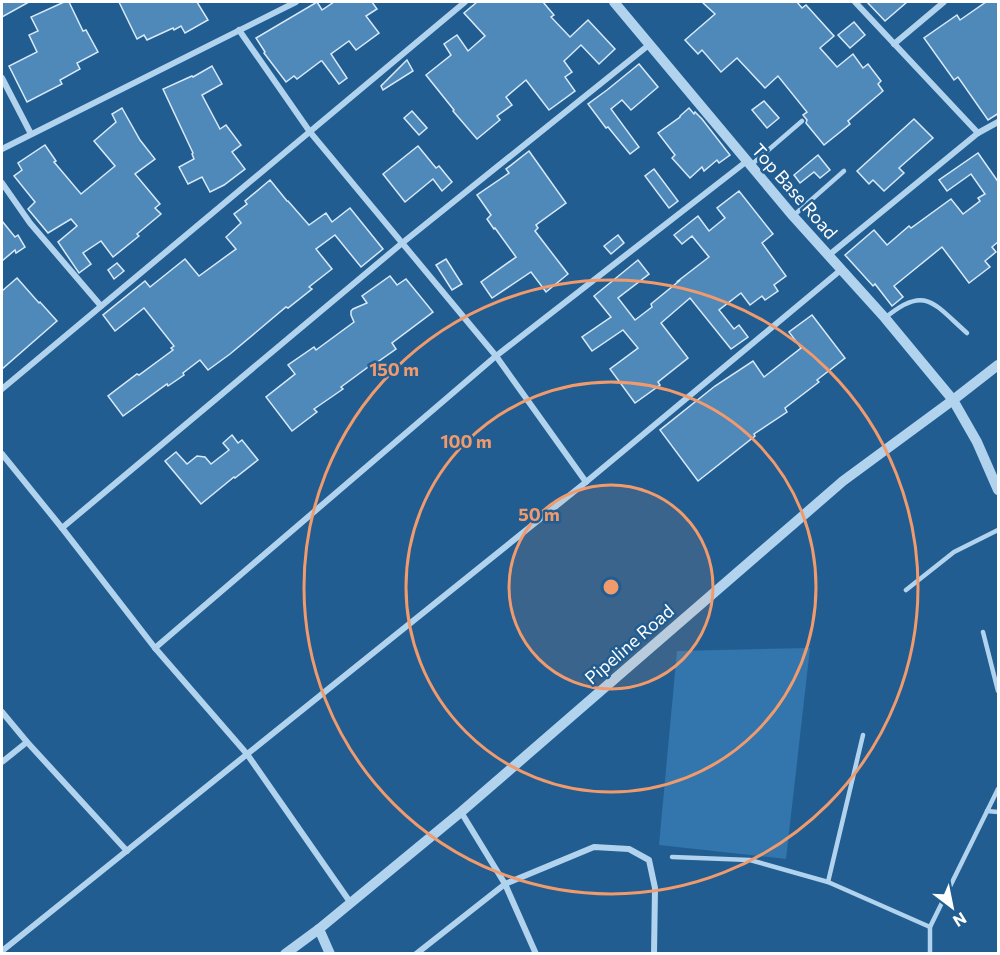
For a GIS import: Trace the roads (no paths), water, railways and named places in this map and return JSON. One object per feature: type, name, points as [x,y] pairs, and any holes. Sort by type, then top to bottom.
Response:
[{"type":"street","points":[[2,149],[296,2]]},
{"type":"street","points":[[2,389],[465,2]]},
{"type":"street","name":"Top Base Road","points":[[614,2],[953,400],[977,442],[999,489]]},
{"type":"street","points":[[855,2],[978,133]]},
{"type":"street","points":[[894,44],[944,2]]},
{"type":"street","points":[[239,30],[310,132],[496,356],[586,482]]},
{"type":"street","points":[[62,528],[401,244],[650,44]]},
{"type":"street","points":[[2,78],[31,134]]},
{"type":"street","points":[[829,255],[978,133],[999,122]]},
{"type":"street","points":[[155,648],[496,356],[749,163]]},
{"type":"street","points":[[2,183],[30,223],[101,306]]},
{"type":"street","points":[[2,951],[586,482],[842,269]]},
{"type":"street","name":"Pipeline Road","points":[[285,954],[319,929],[461,812],[843,481],[999,365]]},
{"type":"street","points":[[2,454],[155,648],[247,754],[350,902]]},
{"type":"street","points":[[2,712],[127,851]]},
{"type":"street","points":[[2,762],[27,742]]},
{"type":"street","points":[[461,812],[505,884],[536,954]]},
{"type":"street","points":[[416,954],[505,884],[594,847],[629,849],[649,860],[656,888],[654,954]]},
{"type":"street","points":[[319,929],[330,954]]},
{"type":"lane","points":[[749,163],[802,121]]},
{"type":"lane","points":[[794,216],[844,171]]},
{"type":"lane","points":[[885,318],[905,303],[924,300],[933,303],[967,333]]},
{"type":"lane","points":[[906,590],[954,552],[999,530]]},
{"type":"lane","points":[[982,632],[999,691]]},
{"type":"lane","points":[[828,882],[863,735]]},
{"type":"lane","points":[[930,954],[930,927],[999,789]]},
{"type":"lane","points":[[987,811],[999,812]]},
{"type":"lane","points":[[672,857],[750,860],[828,882],[930,927]]}]
